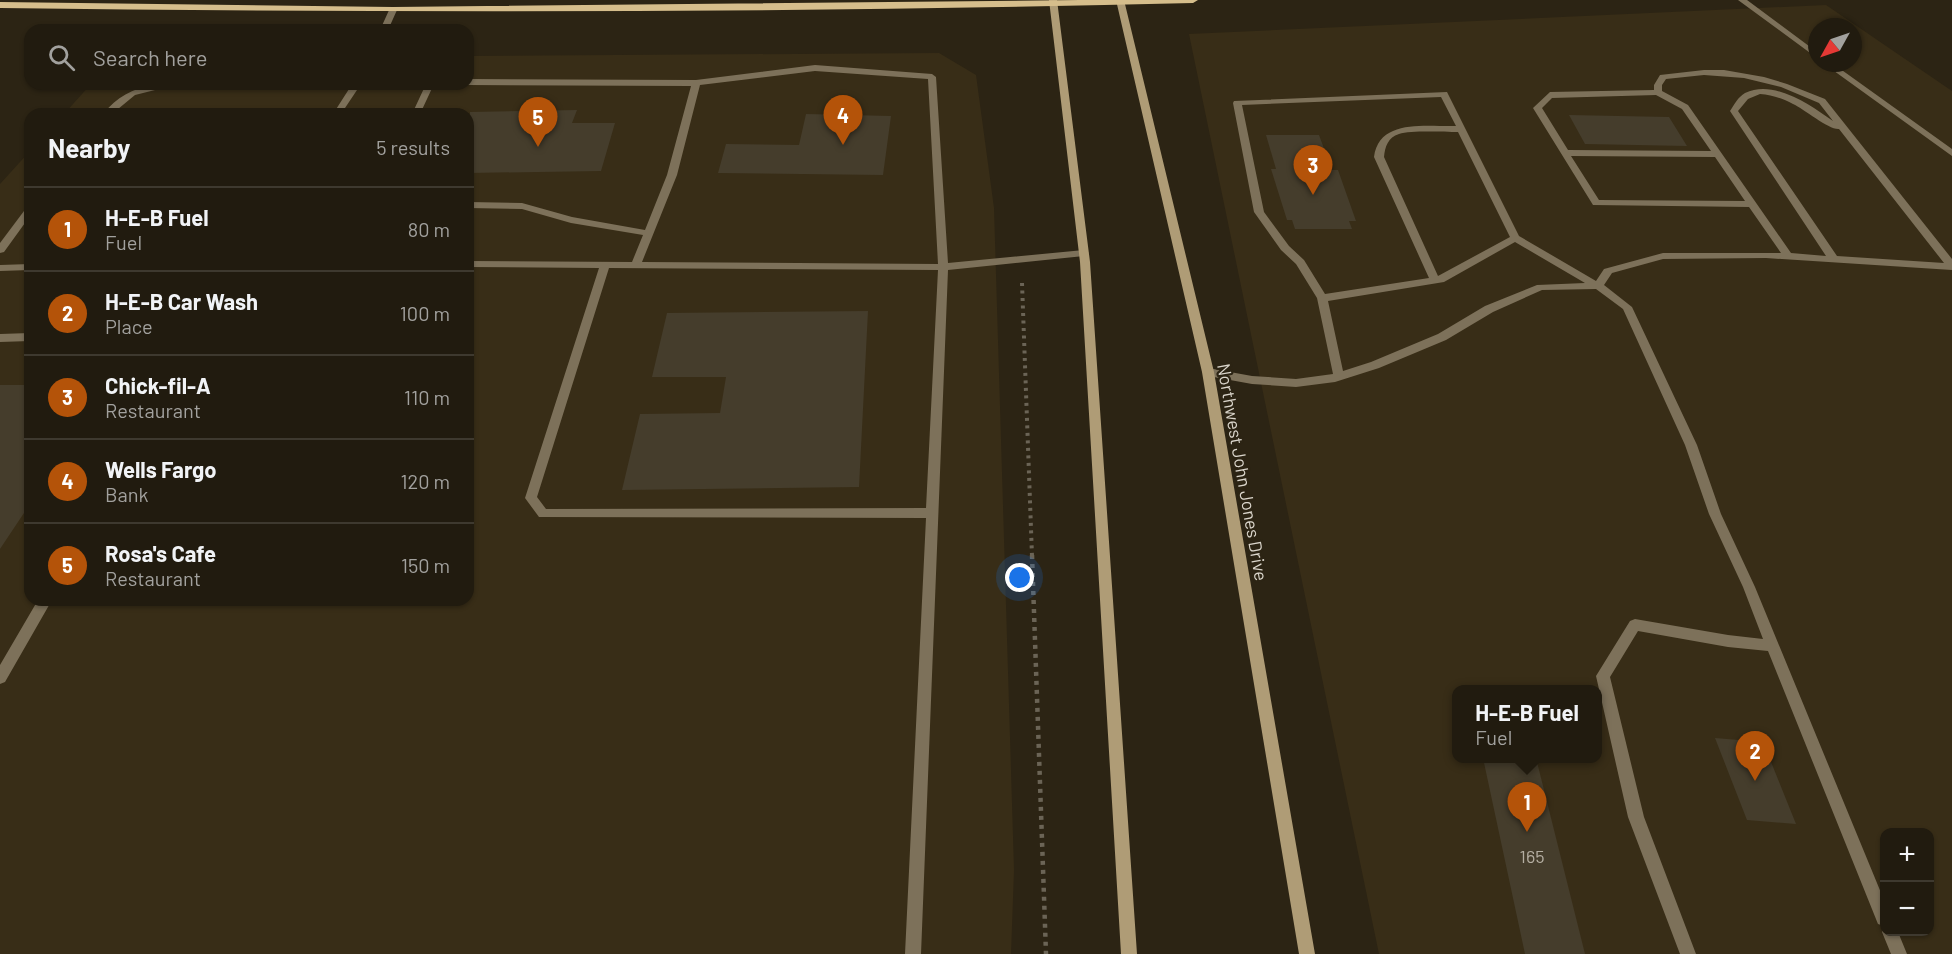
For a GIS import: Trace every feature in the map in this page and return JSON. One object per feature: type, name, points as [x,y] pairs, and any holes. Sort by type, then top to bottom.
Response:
[{"type":"main road","points":[[0,5],[393,10],[1193,0]]},
{"type":"main road","name":"Northwest John Jones Drive","points":[[1120,1],[1208,372],[1307,954]]},
{"type":"main road","points":[[1053,2],[1084,254],[1129,954]]},
{"type":"lane","points":[[1742,0],[1808,49]]},
{"type":"lane","points":[[387,24],[393,10]]},
{"type":"lane","points":[[474,82],[696,83],[815,68],[932,77],[943,267],[913,954]]},
{"type":"lane","points":[[1840,72],[1952,153]]},
{"type":"lane","points":[[1658,92],[1658,85],[1663,77],[1725,74],[1762,77],[1794,87],[1822,101],[1952,267]]},
{"type":"lane","points":[[635,266],[672,175],[696,83]]},
{"type":"lane","points":[[112,108],[121,98],[136,90]]},
{"type":"lane","points":[[341,108],[353,90]]},
{"type":"lane","points":[[419,108],[427,90]]},
{"type":"lane","points":[[1752,204],[1596,203],[1537,108],[1550,95],[1658,92],[1685,107],[1788,256]]},
{"type":"lane","points":[[1833,258],[1734,111],[1742,99],[1750,93],[1774,93],[1812,110],[1845,132]]},
{"type":"lane","points":[[1339,377],[1322,298],[1300,262],[1286,248],[1259,212],[1237,103],[1444,94],[1515,238],[1598,286],[1627,307],[1691,445],[1715,514],[1749,587],[1880,908]]},
{"type":"lane","points":[[1434,280],[1379,157],[1379,148],[1388,135],[1397,131],[1461,129]]},
{"type":"lane","points":[[1565,153],[1718,154]]},
{"type":"lane","points":[[474,205],[522,206],[571,220],[647,233]]},
{"type":"lane","points":[[0,250],[24,217]]},
{"type":"lane","points":[[1322,298],[1440,280],[1515,238]]},
{"type":"lane","points":[[474,264],[943,267],[1084,254]]},
{"type":"lane","points":[[1598,286],[1608,271],[1663,256],[1788,256],[1952,267]]},
{"type":"lane","points":[[605,266],[531,498],[543,514],[933,513]]},
{"type":"lane","points":[[0,268],[24,267]]},
{"type":"lane","points":[[1208,372],[1252,380],[1296,384],[1339,377],[1442,337],[1489,309],[1541,287],[1598,286]]},
{"type":"lane","points":[[0,338],[24,337]]},
{"type":"lane","points":[[0,678],[42,606]]},
{"type":"lane","points":[[1688,954],[1636,817],[1604,676],[1635,625],[1728,641],[1773,646]]},
{"type":"lane","points":[[1892,936],[1899,954]]},
{"type":"path","points":[[1021,260],[1046,954]]},
{"type":"shaded area","points":[[1826,5],[1845,18],[1808,18],[1808,72],[1862,72],[1862,30],[1952,91],[1952,954],[1379,954],[1189,34]]},
{"type":"shaded area","points":[[939,53],[976,75],[994,208],[1014,870],[1011,954],[0,954],[0,184],[24,158],[24,606],[474,606],[474,108],[69,108],[86,90],[474,90],[474,56]]},
{"type":"building","points":[[577,110],[572,123],[615,123],[601,171],[474,173],[474,112]]},
{"type":"building","points":[[806,114],[891,116],[883,175],[718,173],[726,144],[799,145]]},
{"type":"building","points":[[1569,115],[1669,117],[1687,146],[1585,144]]},
{"type":"building","points":[[1266,135],[1319,135],[1332,170],[1338,170],[1356,221],[1349,221],[1352,229],[1295,229],[1292,220],[1287,220],[1271,169],[1276,169]]},
{"type":"building","points":[[868,311],[859,487],[622,490],[640,414],[720,413],[726,377],[652,377],[667,313]]},
{"type":"building","points":[[0,385],[24,385],[24,513],[0,549]]},
{"type":"building","points":[[1715,738],[1763,742],[1796,824],[1747,820]]},
{"type":"building","points":[[1484,763],[1537,763],[1585,954],[1525,954]]},
{"type":"place","name":"Wells Fargo","points":[[843,145]]},
{"type":"place","name":"Rosa's Cafe","points":[[538,147]]},
{"type":"place","name":"Chick-fil-A","points":[[1313,195]]},
{"type":"place","name":"H-E-B Car Wash","points":[[1755,781]]},
{"type":"place","name":"H-E-B Fuel","points":[[1527,832]]}]
